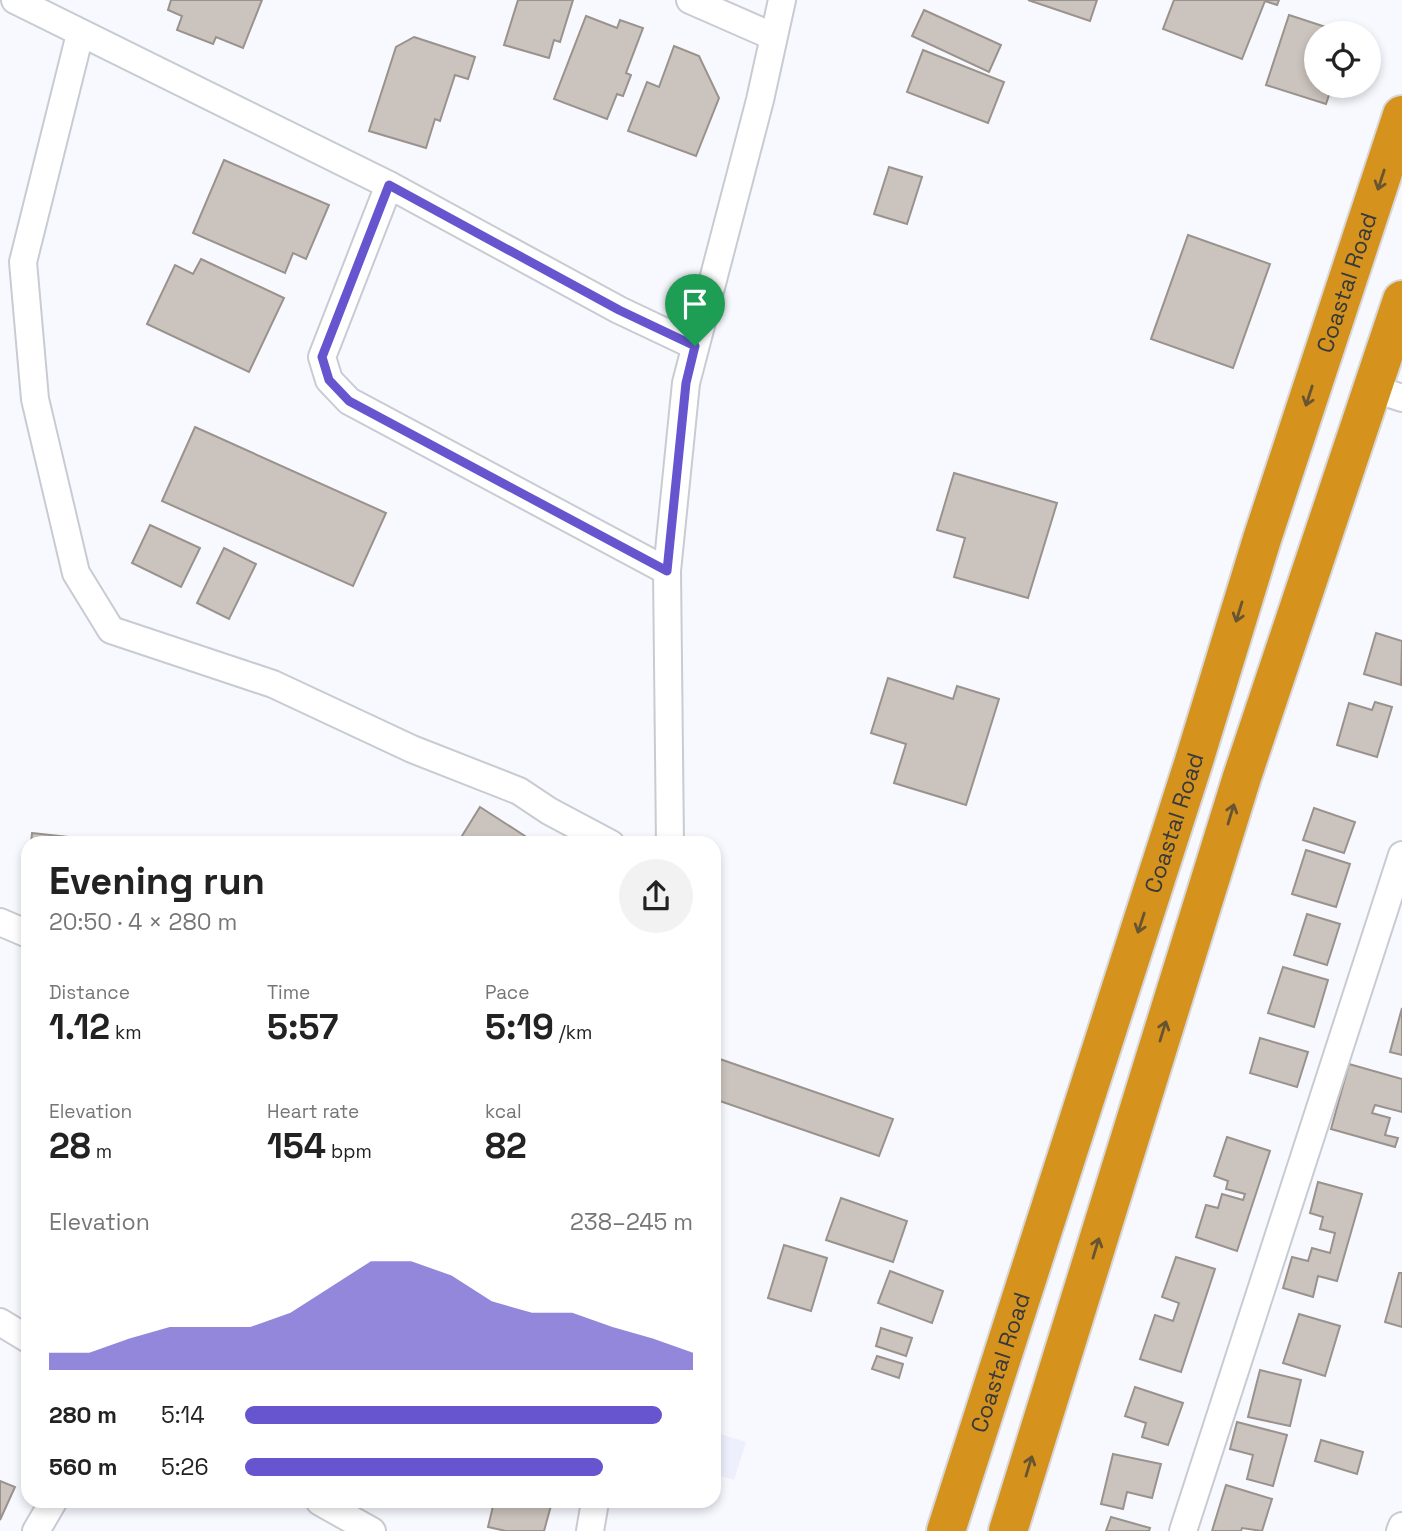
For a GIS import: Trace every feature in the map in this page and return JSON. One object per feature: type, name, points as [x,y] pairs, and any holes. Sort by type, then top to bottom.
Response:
[{"type":"highway","name":"Coastal Road","points":[[946,1531],[1262,538],[1402,115]]},
{"type":"highway","points":[[1009,1531],[1238,790],[1387,393],[1400,311]]},
{"type":"street","points":[[15,0],[389,185],[619,310],[695,346]]},
{"type":"street","points":[[690,0],[772,36]]},
{"type":"street","points":[[670,836],[667,571],[686,383],[760,100],[782,0]]},
{"type":"street","points":[[80,34],[23,262],[34,399],[76,573],[95,607],[111,630],[273,684],[412,749],[519,791],[548,811],[596,836]]},
{"type":"street","points":[[389,185],[322,357],[329,380],[349,401],[667,571]]},
{"type":"street","points":[[1183,1531],[1402,855]]},
{"type":"street","points":[[0,922],[21,930]]},
{"type":"street","points":[[0,1322],[21,1335]]},
{"type":"street","points":[[36,1531],[49,1508]]},
{"type":"street","points":[[335,1508],[372,1531]]},
{"type":"street","points":[[590,1531],[594,1508]]},
{"type":"shaded area","points":[[721,1434],[746,1442],[734,1480],[721,1476]]},
{"type":"building","points":[[171,0],[262,0],[243,48],[216,37],[213,44],[177,30],[182,16],[168,10]]},
{"type":"building","points":[[518,0],[573,0],[560,42],[554,40],[549,58],[504,45]]},
{"type":"building","points":[[1028,0],[1097,0],[1090,21]]},
{"type":"building","points":[[1174,0],[1279,0],[1277,5],[1265,1],[1242,59],[1163,29]]},
{"type":"building","points":[[924,10],[1001,45],[989,72],[912,36]]},
{"type":"building","points":[[1289,15],[1307,21],[1304,21],[1304,97],[1266,85]]},
{"type":"building","points":[[586,16],[617,28],[620,20],[643,28],[626,73],[631,75],[623,96],[617,94],[607,119],[554,99]]},
{"type":"building","points":[[414,37],[475,57],[468,79],[455,75],[440,121],[435,119],[426,148],[369,131],[396,47]]},
{"type":"building","points":[[674,46],[699,56],[719,98],[696,156],[628,131],[647,82],[659,87]]},
{"type":"building","points":[[923,50],[1004,82],[988,123],[907,92]]},
{"type":"building","points":[[1307,98],[1328,98],[1326,104]]},
{"type":"building","points":[[224,160],[329,205],[306,259],[293,253],[285,273],[193,233]]},
{"type":"building","points":[[889,167],[922,177],[907,224],[874,214]]},
{"type":"building","points":[[1188,235],[1270,264],[1233,368],[1151,339]]},
{"type":"building","points":[[201,259],[284,298],[249,372],[147,324],[175,265],[193,274]]},
{"type":"building","points":[[195,427],[386,513],[353,586],[162,501]]},
{"type":"building","points":[[954,473],[1057,503],[1028,598],[954,577],[965,538],[937,530]]},
{"type":"building","points":[[150,525],[200,548],[181,587],[132,563]]},
{"type":"building","points":[[224,548],[256,564],[229,619],[197,603]]},
{"type":"building","points":[[1376,633],[1402,641],[1401,685],[1364,674]]},
{"type":"building","points":[[888,678],[953,699],[957,686],[999,699],[966,805],[894,783],[906,744],[871,733]]},
{"type":"building","points":[[1375,702],[1392,707],[1377,757],[1337,745],[1349,703],[1372,710]]},
{"type":"building","points":[[480,807],[525,836],[462,836]]},
{"type":"building","points":[[1314,808],[1355,822],[1344,853],[1303,840]]},
{"type":"building","points":[[32,833],[60,836],[32,836]]},
{"type":"building","points":[[1306,850],[1350,864],[1336,907],[1292,894]]},
{"type":"building","points":[[1307,914],[1340,924],[1327,965],[1294,955]]},
{"type":"building","points":[[1283,967],[1328,980],[1314,1027],[1268,1013]]},
{"type":"building","points":[[1402,1008],[1402,1055],[1390,1052]]},
{"type":"building","points":[[1260,1038],[1308,1052],[1297,1087],[1250,1073]]},
{"type":"building","points":[[721,1059],[893,1119],[879,1156],[721,1101]]},
{"type":"building","points":[[1349,1064],[1402,1079],[1402,1112],[1375,1105],[1372,1113],[1390,1118],[1385,1135],[1398,1138],[1395,1147],[1331,1129]]},
{"type":"building","points":[[1227,1137],[1270,1151],[1237,1251],[1196,1237],[1206,1205],[1218,1208],[1222,1194],[1243,1200],[1245,1194],[1226,1189],[1228,1181],[1214,1176]]},
{"type":"building","points":[[1318,1182],[1362,1194],[1337,1281],[1318,1276],[1313,1297],[1283,1288],[1292,1257],[1308,1261],[1312,1248],[1330,1253],[1335,1233],[1320,1229],[1323,1217],[1310,1213]]},
{"type":"building","points":[[841,1198],[907,1221],[893,1262],[826,1240]]},
{"type":"building","points":[[784,1245],[827,1258],[811,1311],[768,1298]]},
{"type":"building","points":[[1176,1257],[1215,1269],[1181,1372],[1140,1359],[1155,1315],[1173,1321],[1179,1303],[1162,1297]]},
{"type":"building","points":[[890,1271],[943,1291],[932,1323],[878,1303]]},
{"type":"building","points":[[1399,1273],[1402,1273],[1402,1327],[1385,1322]]},
{"type":"building","points":[[1299,1314],[1340,1326],[1325,1376],[1283,1363]]},
{"type":"building","points":[[881,1328],[912,1338],[906,1356],[876,1346]]},
{"type":"building","points":[[877,1356],[903,1364],[899,1378],[872,1369]]},
{"type":"building","points":[[1260,1370],[1301,1380],[1290,1426],[1248,1417]]},
{"type":"building","points":[[1135,1387],[1183,1403],[1168,1445],[1142,1437],[1146,1423],[1125,1416]]},
{"type":"building","points":[[1237,1422],[1287,1435],[1273,1486],[1247,1479],[1253,1455],[1230,1449]]},
{"type":"building","points":[[1321,1440],[1363,1452],[1357,1474],[1315,1461]]},
{"type":"building","points":[[1113,1454],[1161,1464],[1152,1498],[1127,1492],[1123,1509],[1101,1504]]},
{"type":"building","points":[[0,1481],[15,1487],[0,1520]]},
{"type":"building","points":[[1226,1485],[1272,1499],[1262,1531],[1242,1528],[1241,1531],[1212,1531]]},
{"type":"building","points":[[493,1508],[550,1508],[544,1531],[506,1531],[488,1527]]},
{"type":"building","points":[[1111,1517],[1150,1528],[1149,1531],[1106,1531]]},
{"type":"route","points":[[389,185],[619,310],[695,346],[686,383],[667,571],[349,401],[329,380],[322,357],[389,185]]}]
